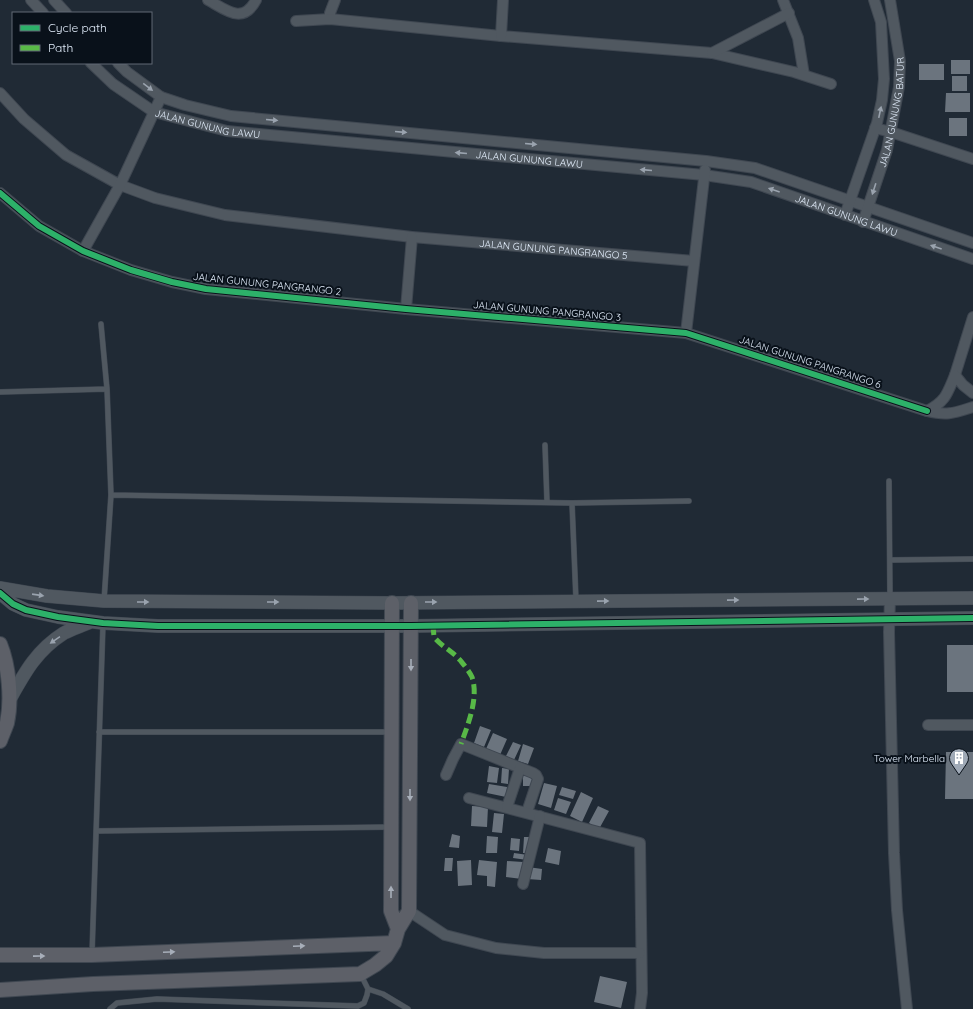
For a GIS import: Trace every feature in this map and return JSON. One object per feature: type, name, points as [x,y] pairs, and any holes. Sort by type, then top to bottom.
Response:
[{"type":"main road","points":[[0,990],[93,984],[360,974],[376,965],[386,956],[394,943],[398,929],[409,911],[411,602]]},
{"type":"main road","points":[[392,603],[391,911],[398,929]]},
{"type":"main road","points":[[0,644],[5,659],[10,699],[6,723],[0,741]]},
{"type":"main road","points":[[0,955],[92,955],[394,943]]},
{"type":"street","points":[[31,0],[43,12]]},
{"type":"street","points":[[54,0],[65,12]]},
{"type":"street","points":[[208,0],[227,11],[241,14],[248,12],[256,0]]},
{"type":"street","points":[[330,20],[330,13],[335,0]]},
{"type":"street","points":[[501,36],[503,0]]},
{"type":"street","points":[[783,0],[798,38],[804,75]]},
{"type":"street","name":"JALAN GUNUNG BATUR","points":[[845,215],[875,128],[882,100],[884,79],[881,22],[874,0]]},
{"type":"street","name":"JALAN GUNUNG BATUR","points":[[863,222],[887,150],[899,87],[900,62],[890,0]]},
{"type":"street","points":[[712,53],[789,13]]},
{"type":"street","points":[[296,20],[330,20],[501,36],[712,53],[804,75],[831,84]]},
{"type":"street","points":[[883,47],[898,46]]},
{"type":"street","name":"JALAN GUNUNG LAWU","points":[[92,64],[113,84],[154,112],[227,132],[704,175],[751,182],[973,259]]},
{"type":"street","name":"JALAN GUNUNG LAWU","points":[[119,64],[127,72],[161,97],[185,105],[231,116],[706,161],[754,168],[869,206],[973,243]]},
{"type":"street","points":[[0,93],[24,119],[66,155],[120,186],[155,198],[225,215],[412,237],[406,309]]},
{"type":"street","points":[[83,251],[120,186],[161,97]]},
{"type":"street","points":[[875,128],[973,159]]},
{"type":"street","points":[[686,333],[706,161]]},
{"type":"street","name":"JALAN GUNUNG PANGRANGO 2","points":[[0,193],[39,226],[83,251],[131,270],[172,282],[206,289],[406,309]]},
{"type":"street","name":"JALAN GUNUNG PANGRANGO 5","points":[[412,237],[694,261]]},
{"type":"street","name":"JALAN GUNUNG PANGRANGO 3","points":[[406,309],[686,333]]},
{"type":"street","points":[[927,411],[938,406],[945,399],[955,375],[973,317]]},
{"type":"street","name":"JALAN GUNUNG PANGRANGO 6","points":[[686,333],[927,411],[941,414],[954,413],[973,407]]},
{"type":"street","points":[[955,375],[963,386],[973,393]]},
{"type":"street","points":[[0,588],[48,596],[104,602],[392,603],[973,598]]},
{"type":"street","points":[[0,593],[13,604],[26,610],[58,617],[103,624],[158,626],[411,626],[973,618]]},
{"type":"street","points":[[890,598],[889,619],[894,853],[897,910],[907,1009]]},
{"type":"street","points":[[10,699],[35,658],[50,643],[66,632],[90,622]]},
{"type":"street","points":[[928,725],[973,725]]},
{"type":"street","points":[[446,775],[452,759],[462,744],[533,773],[538,779],[527,812]]},
{"type":"street","points":[[507,807],[520,768]]},
{"type":"street","points":[[469,798],[527,812],[640,843],[640,952],[642,993],[640,1009]]},
{"type":"street","points":[[523,884],[540,816]]},
{"type":"street","points":[[409,911],[445,935],[496,948],[544,952],[640,952]]},
{"type":"lane","points":[[101,324],[111,495],[104,602]]},
{"type":"lane","points":[[0,392],[106,389]]},
{"type":"lane","points":[[545,446],[547,502]]},
{"type":"lane","points":[[889,481],[890,598]]},
{"type":"lane","points":[[111,495],[572,503],[689,501]]},
{"type":"lane","points":[[572,503],[576,601]]},
{"type":"lane","points":[[890,560],[973,559]]},
{"type":"lane","points":[[92,955],[103,624]]},
{"type":"lane","points":[[99,732],[392,732]]},
{"type":"lane","points":[[96,831],[392,827]]},
{"type":"lane","points":[[110,1009],[117,1003],[157,999],[358,1006],[364,1003],[368,989],[360,974]]},
{"type":"lane","points":[[368,989],[383,994],[408,1009]]},
{"type":"building","points":[[951,60],[970,60],[970,74],[951,74]]},
{"type":"building","points":[[919,64],[944,64],[944,80],[919,80]]},
{"type":"building","points":[[952,76],[967,76],[967,91],[952,91]]},
{"type":"building","points":[[946,93],[970,93],[970,112],[945,112]]},
{"type":"building","points":[[949,118],[967,118],[967,136],[949,136]]},
{"type":"building","points":[[947,645],[973,645],[973,692],[947,692]]},
{"type":"building","points":[[480,726],[491,730],[484,747],[474,743]]},
{"type":"building","points":[[493,733],[507,739],[500,755],[486,749]]},
{"type":"building","points":[[513,742],[521,745],[514,760],[506,756]]},
{"type":"building","points":[[523,744],[534,748],[528,764],[518,761]]},
{"type":"building","name":"Tower Marbella","points":[[946,752],[973,752],[973,799],[945,799]]},
{"type":"building","points":[[489,766],[499,768],[497,783],[487,782]]},
{"type":"building","points":[[502,768],[509,769],[508,784],[501,783]]},
{"type":"building","points":[[523,776],[535,776],[534,786],[523,786]]},
{"type":"building","points":[[544,783],[557,786],[551,808],[538,804]]},
{"type":"building","points":[[489,784],[507,787],[506,797],[487,793]]},
{"type":"building","points":[[562,787],[576,791],[573,799],[559,795]]},
{"type":"building","points":[[581,792],[593,798],[582,822],[570,816]]},
{"type":"building","points":[[558,798],[571,802],[566,814],[554,810]]},
{"type":"building","points":[[472,806],[488,807],[487,827],[471,826]]},
{"type":"building","points":[[598,806],[609,811],[599,829],[589,823]]},
{"type":"building","points":[[494,813],[504,814],[502,833],[492,832]]},
{"type":"building","points":[[452,834],[460,836],[459,848],[449,847]]},
{"type":"building","points":[[487,836],[498,837],[497,853],[486,853]]},
{"type":"building","points":[[524,837],[531,837],[530,853],[523,853]]},
{"type":"building","points":[[511,838],[520,839],[519,851],[510,850]]},
{"type":"building","points":[[548,848],[561,851],[559,865],[545,862]]},
{"type":"building","points":[[514,853],[528,855],[527,860],[513,858]]},
{"type":"building","points":[[445,858],[453,858],[452,871],[444,871]]},
{"type":"building","points":[[471,860],[472,885],[458,886],[457,861]]},
{"type":"building","points":[[479,860],[497,862],[495,887],[487,886],[487,876],[477,875]]},
{"type":"building","points":[[507,861],[523,862],[522,879],[506,877]]},
{"type":"building","points":[[528,867],[542,869],[541,880],[527,879]]},
{"type":"building","points":[[600,976],[627,982],[621,1008],[594,1002]]},
{"type":"marked path","points":[[433,625],[434,637],[460,660],[472,677],[474,685],[472,711],[461,744]]},
{"type":"cycle path","points":[[0,193],[39,226],[83,251],[131,270],[172,282],[206,289],[406,309],[686,333],[927,411]]},
{"type":"cycle path","points":[[0,593],[13,604],[26,610],[58,617],[103,623],[158,626],[411,626],[973,618]]},
{"type":"place","name":"Tower Marbella","points":[[959,775]]}]
